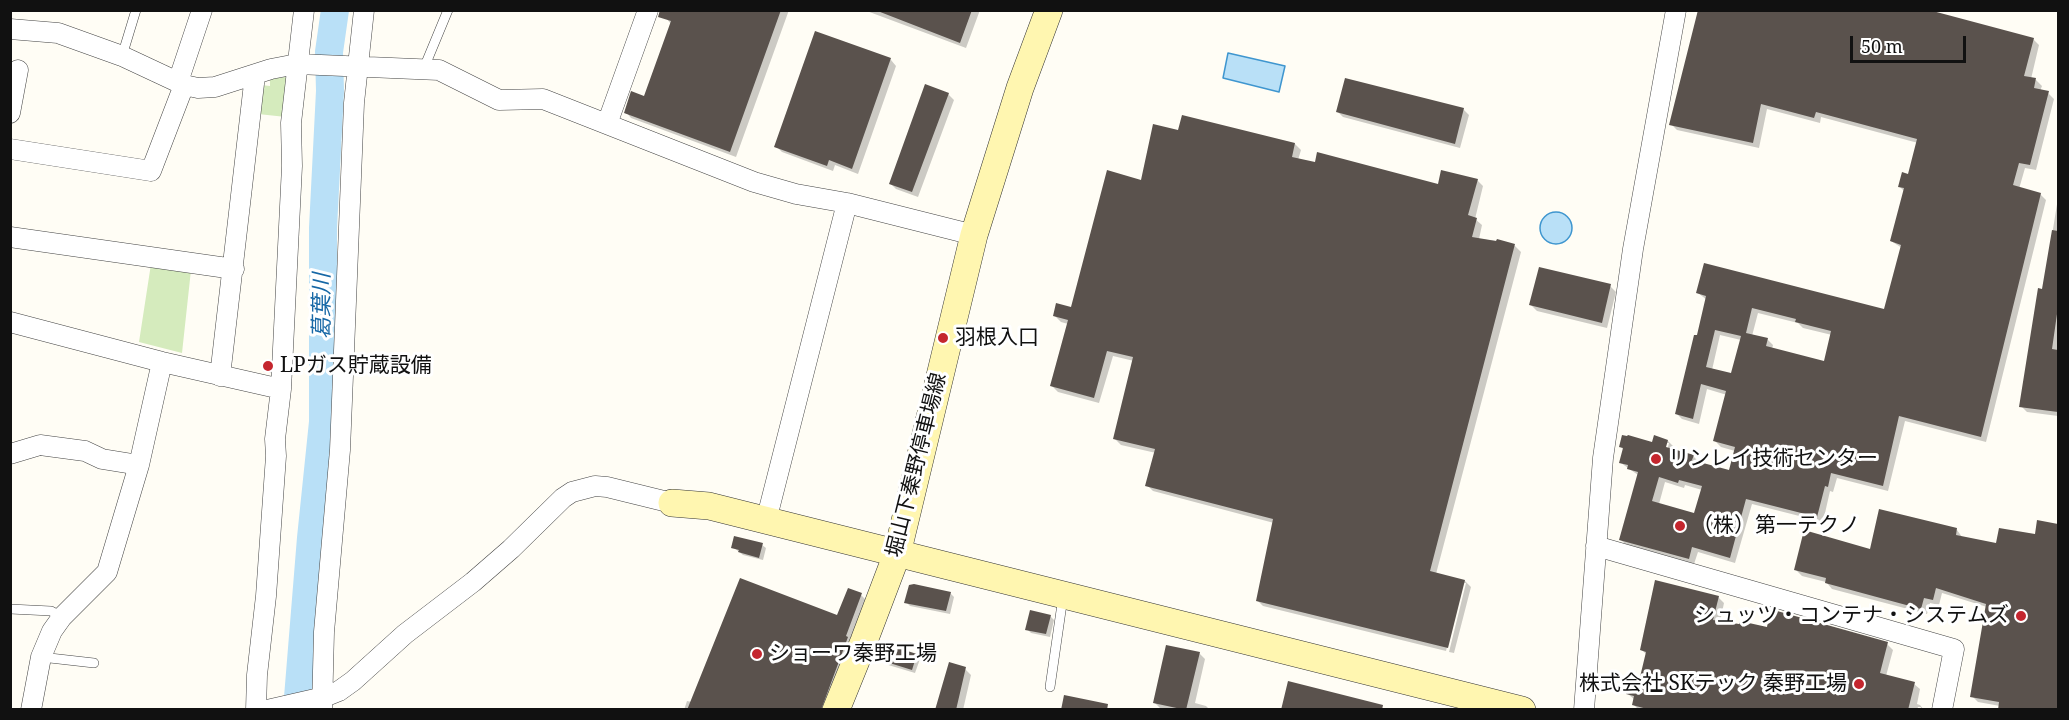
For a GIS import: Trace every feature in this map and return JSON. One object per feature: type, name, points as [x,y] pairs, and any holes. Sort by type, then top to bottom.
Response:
[{"type":"street","points":[[10,149],[151,171],[181,83],[202,10]]},
{"type":"street","points":[[256,710],[276,456],[275,439],[281,389],[292,166],[291,123],[304,10]]},
{"type":"street","points":[[320,702],[340,450],[357,67],[364,10]]},
{"type":"street","points":[[607,124],[648,10]]},
{"type":"street","name":"堀山下秦野停車場線","points":[[836,710],[897,554],[974,234],[1020,88],[1049,10]]},
{"type":"street","points":[[1584,710],[1603,458],[1633,249],[1676,10]]},
{"type":"street","points":[[10,29],[58,33],[122,56],[181,83],[198,88],[215,87],[271,69],[297,64],[439,70],[499,100],[543,99],[754,182],[796,194],[847,203],[974,234]]},
{"type":"street","points":[[10,113],[18,70]]},
{"type":"street","points":[[220,376],[255,75]]},
{"type":"street","points":[[766,521],[847,203]]},
{"type":"street","points":[[10,237],[234,269]]},
{"type":"street","points":[[10,322],[162,362],[281,389]]},
{"type":"street","points":[[31,710],[41,657],[52,631],[62,617],[107,572],[139,465],[162,362]]},
{"type":"street","points":[[10,454],[40,445],[85,451],[102,459],[139,465]]},
{"type":"street","points":[[267,710],[320,702],[339,691],[405,634],[473,582],[511,549],[563,498],[572,492],[595,486],[672,502],[709,506],[1522,710]]},
{"type":"street","points":[[1596,546],[1954,649],[1942,710]]},
{"type":"lane","points":[[122,56],[136,10]]},
{"type":"lane","points":[[424,68],[448,10]]},
{"type":"lane","points":[[1050,687],[1064,595]]},
{"type":"lane","points":[[10,609],[51,611],[62,617]]},
{"type":"lane","points":[[41,657],[94,663]]},
{"type":"green space","points":[[285,77],[290,81],[286,117],[258,114],[261,85],[270,86],[270,79]]},
{"type":"green space","points":[[151,264],[191,270],[182,353],[139,342]]},
{"type":"water","points":[[1228,53],[1285,66],[1279,92],[1223,78]]},
{"type":"water","points":[[1556,212],[1568,216],[1572,228],[1568,240],[1556,244],[1544,240],[1540,228],[1544,216]]},
{"type":"building","points":[[660,10],[781,10],[730,152],[624,113],[631,91],[644,96],[671,21],[658,17]]},
{"type":"building","points":[[875,10],[972,10],[960,43]]},
{"type":"building","points":[[1698,10],[1929,10],[2034,38],[2024,76],[2036,78],[2034,88],[2049,91],[2030,165],[2019,163],[2013,185],[2041,193],[1981,437],[1899,416],[1883,486],[1831,473],[1817,517],[1746,499],[1730,558],[1692,547],[1689,559],[1619,540],[1638,472],[1627,469],[1628,465],[1619,463],[1623,448],[1619,447],[1622,435],[1652,442],[1654,435],[1668,440],[1666,447],[1694,455],[1692,460],[1729,470],[1735,447],[1713,441],[1726,391],[1701,384],[1693,419],[1675,414],[1706,296],[1696,293],[1704,263],[1884,309],[1901,245],[1890,241],[1904,188],[1898,187],[1902,172],[1908,174],[1917,139],[1816,112],[1814,118],[1761,104],[1753,143],[1669,125]],"holes":[[[1752,308],[1831,331],[1824,361],[1766,346],[1768,338],[1746,333]],[[1715,330],[1741,336],[1731,373],[1706,367]],[[1659,477],[1678,483],[1679,480],[1702,486],[1694,513],[1652,501]]]},
{"type":"building","points":[[815,31],[891,58],[852,169],[829,160],[827,166],[774,147]]},
{"type":"building","points":[[1345,78],[1464,108],[1455,144],[1336,112]]},
{"type":"building","points":[[925,84],[949,93],[912,192],[889,184]]},
{"type":"building","points":[[1182,115],[1295,143],[1292,157],[1315,162],[1317,152],[1438,184],[1441,170],[1478,179],[1468,215],[1477,218],[1472,237],[1496,241],[1497,239],[1515,244],[1430,571],[1465,580],[1448,648],[1256,601],[1273,519],[1145,486],[1155,449],[1113,439],[1133,357],[1107,351],[1094,398],[1050,386],[1068,320],[1053,316],[1056,303],[1071,307],[1107,170],[1141,180],[1153,124],[1178,130]]},
{"type":"building","points":[[2052,230],[2058,231],[2058,307],[2052,349],[2058,350],[2058,412],[2019,407],[2038,288],[2042,289]]},
{"type":"building","points":[[1539,267],[1611,284],[1602,323],[1529,305]]},
{"type":"building","points":[[1879,509],[1957,528],[1956,535],[1996,543],[1999,528],[2035,534],[2037,520],[2058,524],[2058,710],[1998,710],[1999,702],[1970,697],[1986,604],[1936,588],[1933,600],[1924,598],[1921,609],[1825,583],[1826,578],[1794,570],[1804,530],[1870,549]]},
{"type":"building","points":[[734,536],[763,543],[759,558],[731,548]]},
{"type":"building","name":"ショーワ秦野工場","points":[[740,578],[837,615],[848,588],[862,593],[821,710],[687,710]]},
{"type":"building","points":[[1655,580],[1719,596],[1713,620],[1739,624],[1740,621],[1767,627],[1770,609],[1888,642],[1880,673],[1915,682],[1908,710],[1651,710],[1632,705],[1634,696],[1626,694],[1631,675],[1640,677],[1646,652],[1640,650]]},
{"type":"building","points":[[914,584],[951,592],[946,611],[904,603],[909,585]]},
{"type":"building","points":[[1030,610],[1051,615],[1046,634],[1025,630]]},
{"type":"building","points":[[885,644],[917,654],[912,670],[880,660]]},
{"type":"building","points":[[1166,645],[1200,652],[1186,710],[1153,703]]},
{"type":"building","points":[[949,662],[966,667],[956,710],[935,710]]},
{"type":"building","points":[[1288,681],[1383,705],[1382,710],[1281,710]]},
{"type":"building","points":[[1064,695],[1108,704],[1107,710],[1061,710]]},
{"type":"waterway","name":"葛葉川","points":[[297,710],[323,422],[323,228],[330,91],[329,52],[335,10]]},
{"type":"place","name":"羽根入口","points":[[943,338]]},
{"type":"place","name":"LPガス貯蔵設備","points":[[268,366]]},
{"type":"place","name":"リンレイ技術センター","points":[[1656,459]]},
{"type":"place","name":"（株）第一テクノ","points":[[1680,526]]},
{"type":"place","name":"シュッツ・コンテナ・システムズ","points":[[2021,616]]},
{"type":"place","name":"ショーワ秦野工場","points":[[757,654]]},
{"type":"place","name":"株式会社 SKテック 秦野工場","points":[[1859,684]]}]
